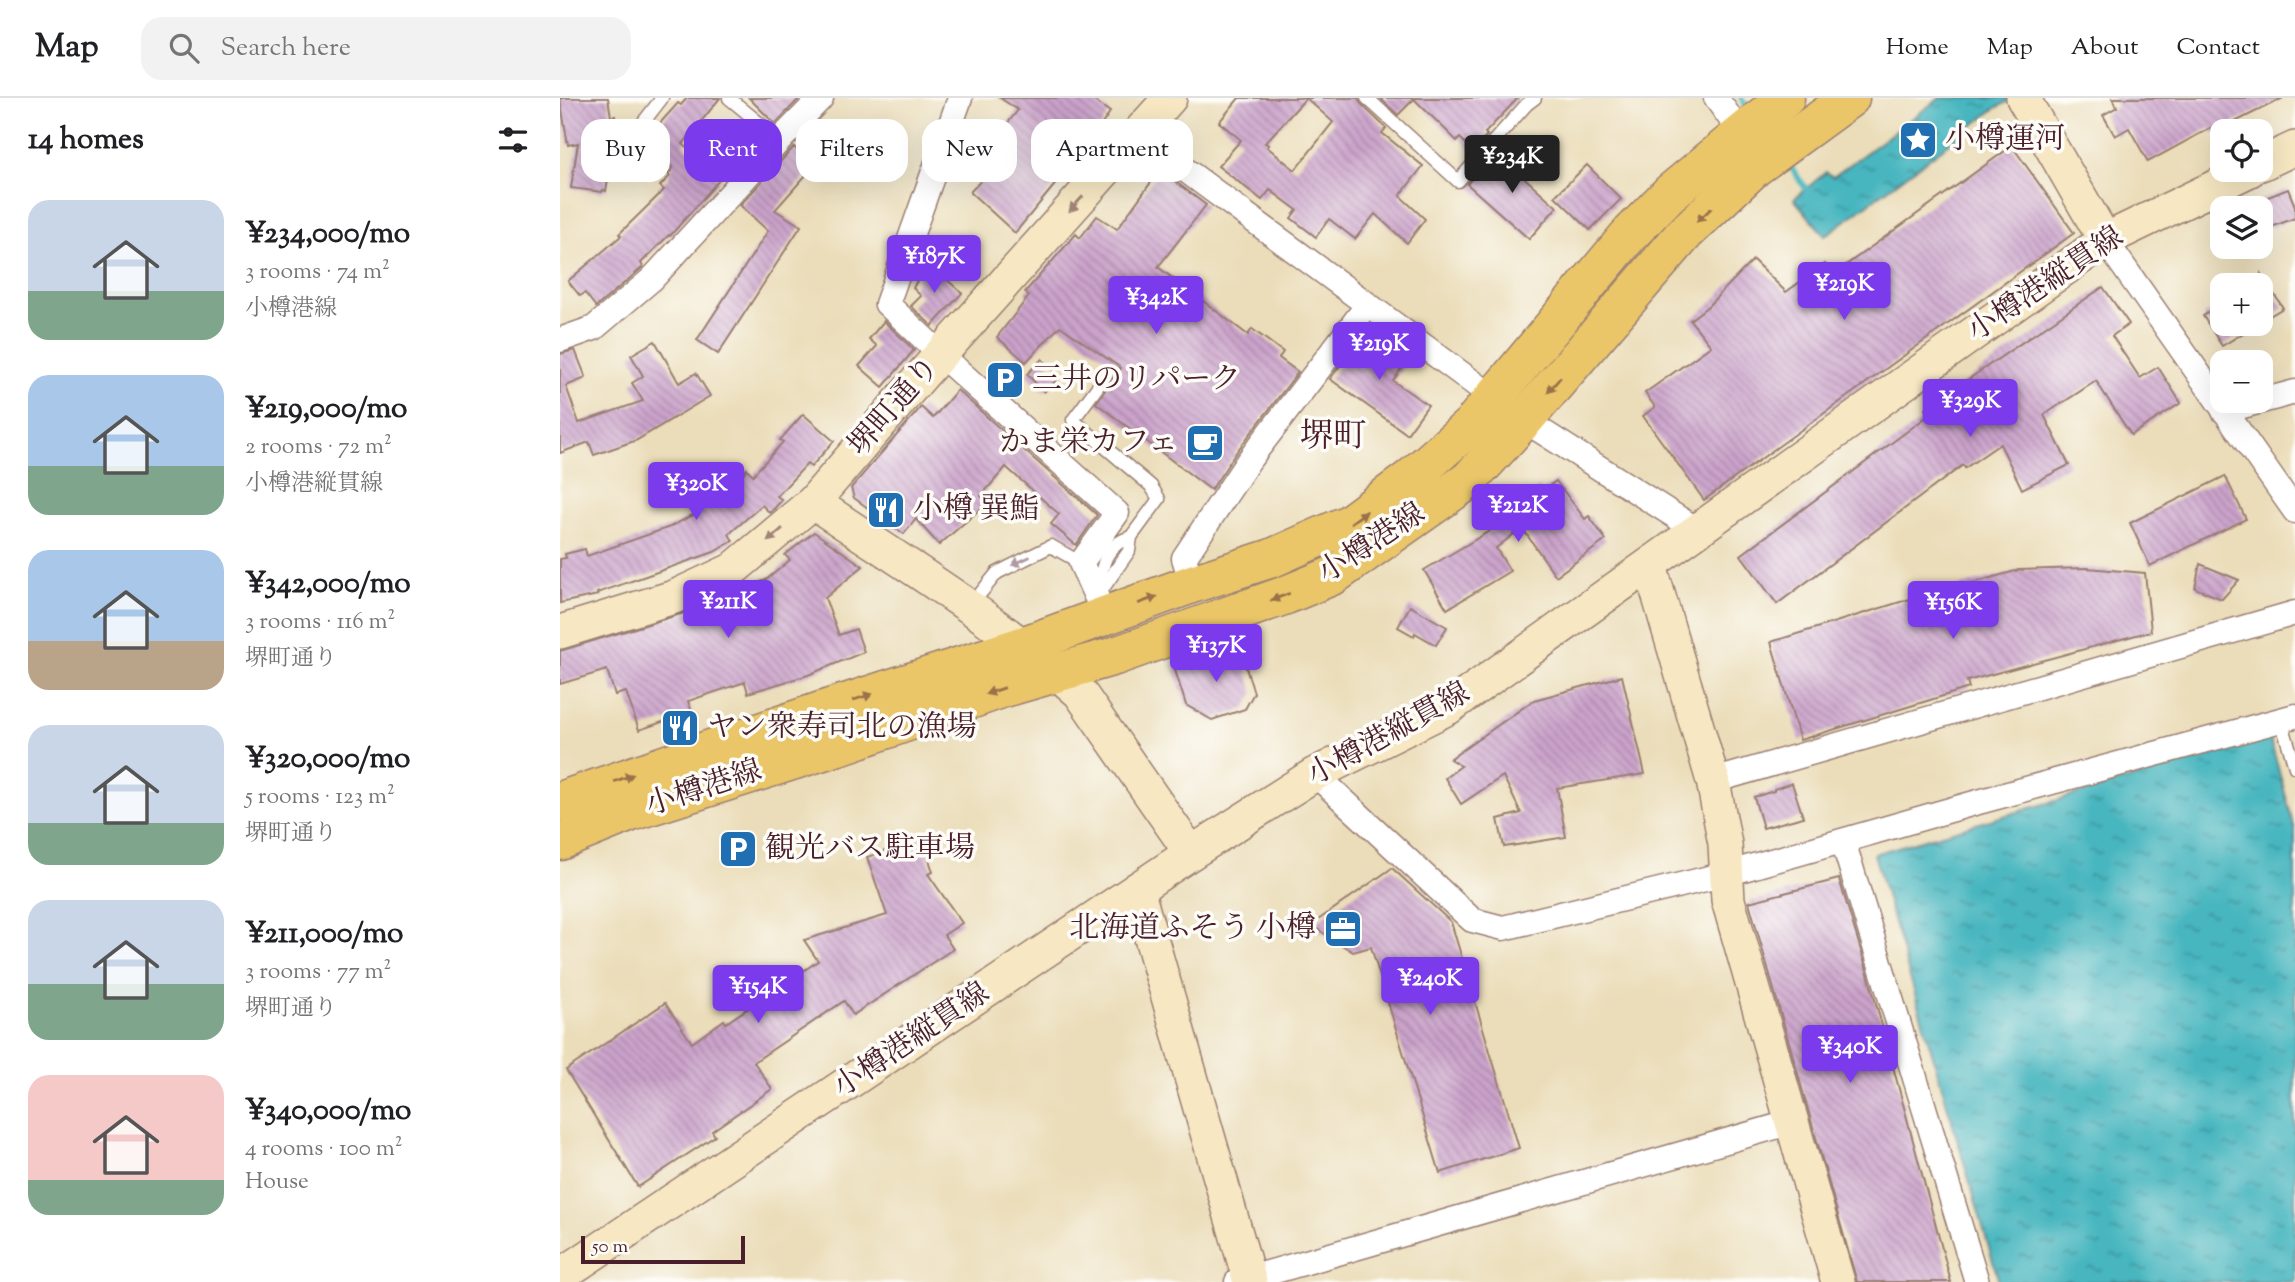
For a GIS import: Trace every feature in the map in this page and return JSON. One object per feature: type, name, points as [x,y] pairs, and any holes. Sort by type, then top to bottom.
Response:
[{"type":"main road","name":"小樽港線","points":[[560,801],[824,709],[1023,646],[1101,606],[1192,584],[1272,558],[1349,524],[1411,478],[1471,425],[1510,409],[1685,233],[1754,168],[1850,98]]},
{"type":"main road","name":"小樽港線","points":[[560,841],[631,812],[842,745],[1004,688],[1115,656],[1286,595],[1334,575],[1469,480],[1510,409],[1628,236],[1670,193],[1741,133],[1774,101]]},
{"type":"street","points":[[782,138],[821,98]]},
{"type":"street","points":[[960,98],[887,304],[940,355],[1117,513],[1081,563],[1101,606]]},
{"type":"street","name":"堺町通り","points":[[1152,119],[1170,98]]},
{"type":"street","points":[[1716,98],[1741,133]]},
{"type":"street","points":[[2023,98],[2105,240],[2210,391]]},
{"type":"street","points":[[2273,158],[2295,148]]},
{"type":"street","points":[[1193,176],[1510,409],[1697,530]]},
{"type":"street","points":[[560,340],[594,328],[652,279],[741,182]]},
{"type":"street","name":"堺町通り","points":[[560,632],[674,597],[732,570],[813,502],[940,355],[1096,182]]},
{"type":"street","name":"小樽港縦貫線","points":[[560,1276],[1191,853],[1315,775],[1448,708],[2105,240],[2225,182]]},
{"type":"street","points":[[1192,584],[1184,558],[1249,460],[1367,306]]},
{"type":"street","points":[[2273,398],[2295,392]]},
{"type":"street","points":[[2225,413],[2295,511]]},
{"type":"street","points":[[813,502],[970,606],[1080,692],[1191,853]]},
{"type":"street","points":[[1650,566],[1713,781],[1725,844],[1728,900],[1838,1282]]},
{"type":"street","points":[[1713,781],[2295,613]]},
{"type":"street","points":[[1315,775],[1472,920],[1503,928],[1727,874],[2288,718]]},
{"type":"street","points":[[1843,841],[1977,1282]]},
{"type":"street","points":[[1138,889],[1246,1281],[1792,1122]]},
{"type":"lane","points":[[646,119],[662,98]]},
{"type":"lane","points":[[729,98],[754,119]]},
{"type":"lane","points":[[1367,98],[1458,181],[1528,100]]},
{"type":"lane","points":[[1101,606],[1103,562],[1118,541],[1131,537],[1159,499],[1152,486],[1073,420],[1107,374]]},
{"type":"lane","points":[[970,606],[996,573],[1051,546],[1081,563]]},
{"type":"lane","points":[[2288,718],[2295,767]]},
{"type":"water","name":"小樽運河","points":[[1940,98],[2015,98],[1996,108],[1825,236],[1794,199],[1826,172],[1833,177]]},
{"type":"water","points":[[2270,738],[2295,830],[2295,1282],[1999,1282],[1874,854]]},
{"type":"building","points":[[560,98],[608,98],[611,117],[615,116],[616,119],[581,119],[581,182],[608,182],[606,191],[571,188],[578,143],[568,145]]},
{"type":"building","points":[[687,98],[720,98],[703,119],[684,119],[683,144],[684,182],[717,182],[670,236],[641,263],[643,267],[596,307],[585,293],[580,296],[568,281],[621,236],[619,234],[664,190],[660,186],[664,182],[670,182],[670,172],[673,168],[670,165],[670,119],[664,119],[678,103],[681,105]]},
{"type":"building","points":[[749,98],[800,98],[780,119],[770,119]]},
{"type":"building","points":[[1000,98],[1090,98],[1110,112],[1105,119],[1031,119],[1031,182],[1057,182],[1015,233],[970,192],[980,182],[1017,182],[1017,119],[1011,119],[1018,110]]},
{"type":"building","points":[[1239,98],[1306,98],[1358,98],[1386,128],[1382,133],[1423,166],[1400,196],[1425,219],[1407,243],[1375,214],[1355,239],[1329,219],[1316,237],[1291,218],[1297,210],[1270,190],[1262,200],[1218,166],[1241,140],[1219,122]],"holes":[[[1306,98],[1333,122],[1295,170],[1265,143]]]},
{"type":"building","points":[[1380,98],[1518,98],[1485,133],[1487,135],[1473,151],[1460,138],[1457,141],[1414,99],[1398,115]]},
{"type":"building","points":[[2113,98],[2283,98],[2241,119],[2210,119],[2210,128],[2148,162],[2129,128],[2115,136],[2103,115],[2117,107]]},
{"type":"building","points":[[2012,146],[2074,233],[1704,500],[1643,416],[1655,407],[1645,393],[1711,346],[1690,320],[1708,306],[1753,260],[1786,292],[1825,264],[1832,275]]},
{"type":"building","points":[[794,147],[796,149],[796,182],[800,182],[775,210],[801,226],[718,354],[697,340],[768,231],[740,205],[761,182],[782,182],[782,160]]},
{"type":"building","points":[[1496,152],[1557,207],[1529,239],[1467,184]]},
{"type":"building","points":[[1587,165],[1621,199],[1590,230],[1555,196]]},
{"type":"building","points":[[1151,182],[1176,182],[1206,205],[1158,267],[1248,335],[1252,329],[1283,352],[1279,358],[1298,372],[1237,451],[1211,490],[1096,403],[1121,368],[1060,326],[1026,362],[997,337],[1029,296],[1025,292],[1076,234],[1080,238],[1097,216],[1117,229]]},
{"type":"building","points":[[2288,189],[2295,206],[2295,218],[2273,226],[2273,196],[2270,196]]},
{"type":"building","points":[[927,262],[962,293],[932,326],[911,306],[921,296],[913,288]]},
{"type":"building","points":[[2103,287],[2129,324],[2112,336],[2140,378],[2158,367],[2181,403],[2131,435],[2096,381],[2044,415],[2069,465],[2022,489],[2000,444],[1965,468],[1963,465],[1777,604],[1741,555],[1929,415],[1925,409]]},
{"type":"building","points":[[2273,293],[2283,308],[2273,314]]},
{"type":"building","points":[[2210,311],[2210,327],[2203,316]]},
{"type":"building","points":[[884,321],[914,350],[883,387],[859,366],[877,346],[869,339]]},
{"type":"building","points":[[1367,330],[1408,359],[1393,381],[1428,405],[1407,434],[1330,379]]},
{"type":"building","points":[[2216,336],[2238,336],[2222,346]]},
{"type":"building","points":[[655,341],[679,383],[696,373],[710,396],[637,440],[594,455],[589,442],[560,453],[560,354],[575,350],[586,378],[566,386],[579,423],[643,401],[632,383],[643,376],[631,355]]},
{"type":"building","points":[[1042,359],[1060,377],[1044,392],[1027,374]]},
{"type":"building","points":[[957,390],[1097,515],[1076,545],[1051,524],[1059,514],[1006,467],[981,496],[987,503],[939,545],[916,519],[904,534],[854,498],[851,488],[921,407],[933,418]]},
{"type":"building","points":[[803,414],[834,441],[811,467],[807,464],[777,496],[782,500],[770,513],[762,505],[729,534],[733,541],[714,552],[597,593],[598,595],[560,603],[560,559],[566,558],[565,554],[585,549],[587,556],[670,527],[695,514],[694,511],[727,491],[747,469],[753,475],[783,442],[780,440]]},
{"type":"building","points":[[2225,476],[2246,519],[2150,566],[2130,523]]},
{"type":"building","points":[[1556,481],[1585,519],[1589,516],[1606,540],[1556,576],[1522,528],[1496,548],[1510,571],[1447,609],[1424,570],[1508,520],[1503,514],[1539,487],[1542,491]]},
{"type":"building","points":[[814,532],[863,566],[825,598],[839,635],[856,629],[864,652],[808,675],[748,693],[745,682],[688,701],[692,712],[639,730],[626,692],[615,695],[607,670],[560,684],[560,651],[733,598],[731,592],[766,580],[790,560],[785,555]]},
{"type":"building","points":[[2200,564],[2239,580],[2222,599],[2195,588]]},
{"type":"building","points":[[2087,568],[2145,573],[2151,631],[1967,681],[1969,688],[1800,740],[1771,642],[1939,590],[1940,592],[2019,570]]},
{"type":"building","points":[[1410,606],[1447,627],[1436,645],[1398,627]]},
{"type":"building","points":[[1239,646],[1254,693],[1245,709],[1212,720],[1186,705],[1174,667]]},
{"type":"building","points":[[1622,676],[1645,774],[1557,788],[1566,837],[1504,847],[1498,819],[1521,813],[1503,776],[1461,804],[1445,778],[1461,766],[1450,759],[1534,700]]},
{"type":"building","points":[[1792,783],[1803,817],[1763,828],[1754,797]]},
{"type":"building","points":[[922,838],[933,872],[928,874],[962,923],[944,935],[953,949],[853,1015],[844,1001],[754,1062],[772,1089],[712,1131],[715,1136],[638,1187],[566,1070],[665,1003],[692,1043],[724,1020],[726,1023],[818,961],[804,940],[887,915],[867,857]]},
{"type":"building","points":[[1392,868],[1451,922],[1519,1148],[1440,1173],[1371,947],[1353,952],[1311,925]]},
{"type":"building","points":[[1839,879],[1867,970],[1951,1282],[1857,1282],[1749,902]]},
{"type":"waterway","points":[[1741,98],[1750,111]]},
{"type":"waterway","points":[[1785,159],[1809,193]]},
{"type":"place","name":"小樽運河","points":[[1918,140]]},
{"type":"place","name":"三井のリパーク","points":[[1005,380]]},
{"type":"place","name":"かま栄カフェ","points":[[1205,443]]},
{"type":"place","name":"小樽 巽鮨","points":[[886,510]]},
{"type":"place","name":"ヤン衆寿司北の漁場","points":[[680,728]]},
{"type":"place","name":"観光バス駐車場","points":[[738,849]]},
{"type":"place","name":"北海道ふそう 小樽","points":[[1343,929]]},
{"type":"district","name":"堺町","points":[[1333,438]]}]
